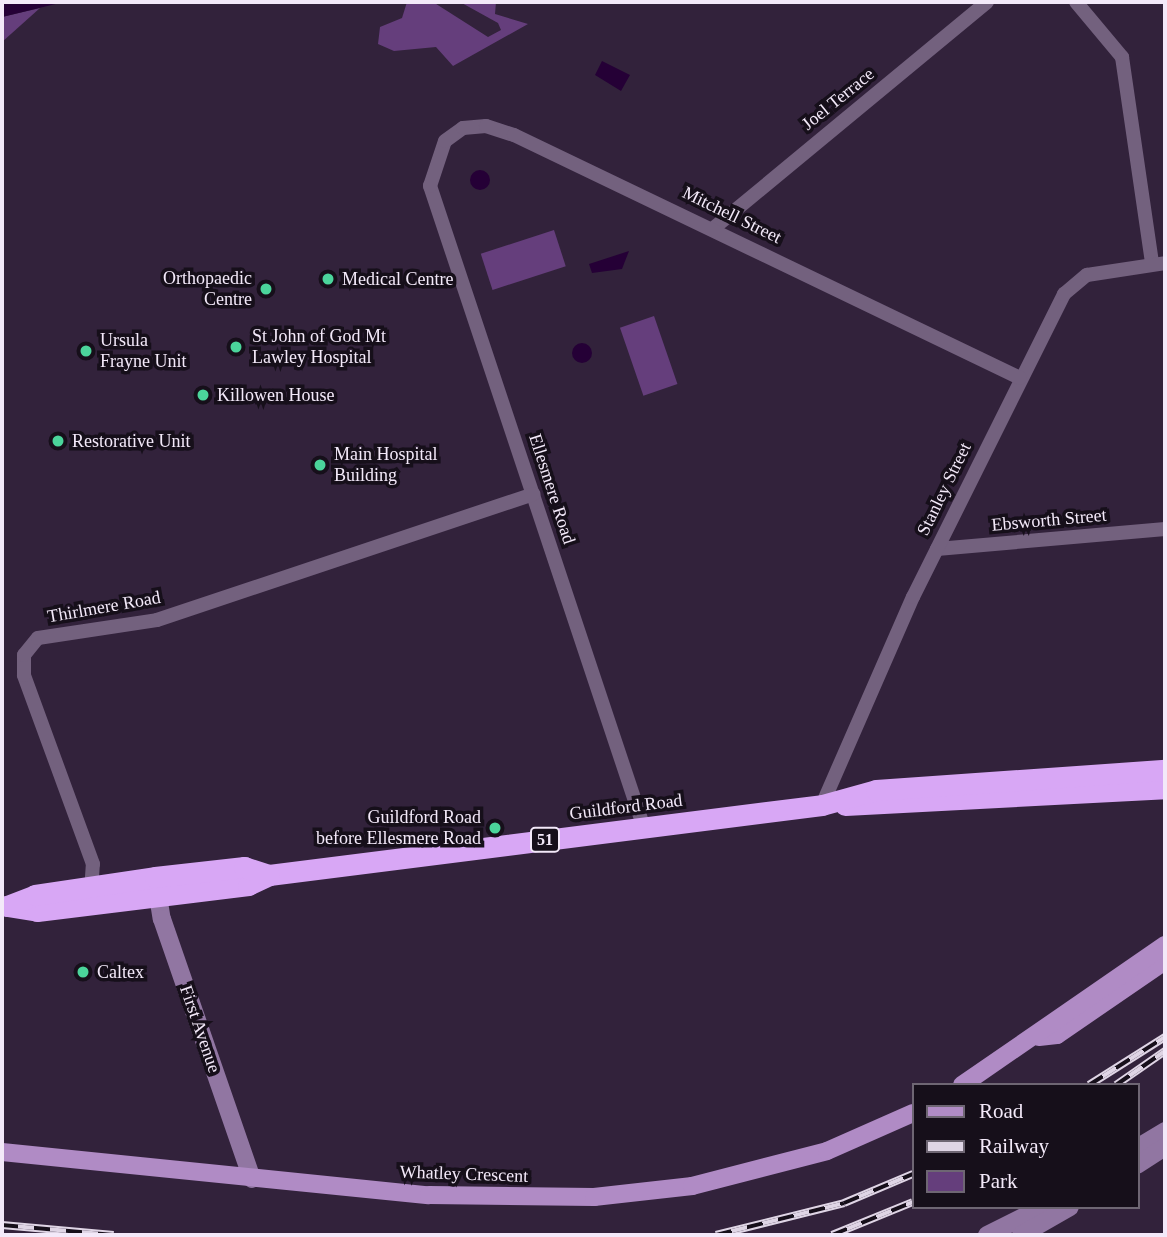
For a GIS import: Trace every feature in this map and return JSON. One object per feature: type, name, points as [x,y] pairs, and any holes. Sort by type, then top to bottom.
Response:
[{"type":"highway","name":"Guildford Road","points":[[822,805],[876,790],[1165,770]]},
{"type":"highway","name":"Guildford Road","points":[[4,906],[94,887],[247,885],[269,875],[822,805],[1165,788]]},
{"type":"highway","name":"Guildford Road","points":[[4,906],[76,906],[156,887]]},
{"type":"main road","name":"First Avenue","points":[[156,887],[252,1179]]},
{"type":"main road","points":[[965,1083],[1039,1037],[1048,1023],[1165,945]]},
{"type":"main road","points":[[1039,1037],[1057,1035],[1165,961]]},
{"type":"main road","name":"Whatley Crescent","points":[[2,1152],[429,1195],[594,1197],[692,1186],[827,1151],[912,1113]]},
{"type":"main road","points":[[1139,1147],[1165,1130]]},
{"type":"main road","points":[[1139,1164],[1165,1147]]},
{"type":"main road","points":[[987,1235],[1039,1209]]},
{"type":"main road","points":[[1021,1235],[1066,1209]]},
{"type":"street","name":"Joel Terrace","points":[[715,227],[987,2]]},
{"type":"street","points":[[1076,2],[1122,57],[1159,263]]},
{"type":"street","name":"Mitchell Street","points":[[435,162],[445,141],[463,128],[486,126],[715,227],[1020,378]]},
{"type":"street","name":"Ellesmere Road","points":[[435,162],[430,186],[644,828]]},
{"type":"street","name":"Stanley Street","points":[[822,805],[937,548],[1020,378],[1071,284],[1110,269],[1159,263]]},
{"type":"street","name":"Thirlmere Road","points":[[94,887],[73,808],[24,675],[24,655],[38,638],[157,620],[533,494]]},
{"type":"street","name":"Ebsworth Street","points":[[937,548],[1165,529]]},
{"type":"street","points":[[76,906],[94,887]]},
{"type":"green space","points":[[407,2],[433,2],[488,37],[501,30],[498,23],[460,2],[496,2],[495,14],[528,24],[453,66],[436,47],[394,51],[378,44],[380,27],[402,18]]},
{"type":"green space","points":[[40,8],[2,42],[2,17]]},
{"type":"green space","points":[[554,230],[566,266],[493,290],[481,254]]},
{"type":"green space","points":[[654,316],[677,384],[643,396],[620,328]]},
{"type":"shaded area","points":[[2,2],[64,2],[2,17]]},
{"type":"shaded area","points":[[602,61],[630,75],[621,91],[595,75]]},
{"type":"shaded area","points":[[480,170],[487,173],[490,180],[487,187],[480,190],[473,187],[470,180],[473,173]]},
{"type":"shaded area","points":[[629,251],[622,269],[592,273],[589,264]]},
{"type":"shaded area","points":[[578,343],[586,343],[592,353],[586,363],[578,363],[572,357],[572,349]]},
{"type":"railway","points":[[1092,1083],[1165,1037]]},
{"type":"railway","points":[[1119,1083],[1165,1051]]},
{"type":"railway","points":[[716,1235],[844,1203],[912,1174]]},
{"type":"railway","points":[[832,1235],[912,1202]]},
{"type":"railway","points":[[2,1225],[114,1235]]},
{"type":"place","name":"Medical Centre","points":[[328,279]]},
{"type":"place","name":"Orthopaedic Centre","points":[[266,289]]},
{"type":"place","name":"St John of God Mt Lawley Hospital","points":[[236,347]]},
{"type":"place","name":"Ursula Frayne Unit","points":[[86,351]]},
{"type":"place","name":"Killowen House","points":[[203,395]]},
{"type":"place","name":"Restorative Unit","points":[[58,441]]},
{"type":"place","name":"Main Hospital Building","points":[[320,465]]},
{"type":"place","name":"Guildford Road before Ellesmere Road","points":[[495,828]]},
{"type":"place","name":"Caltex","points":[[83,972]]}]
